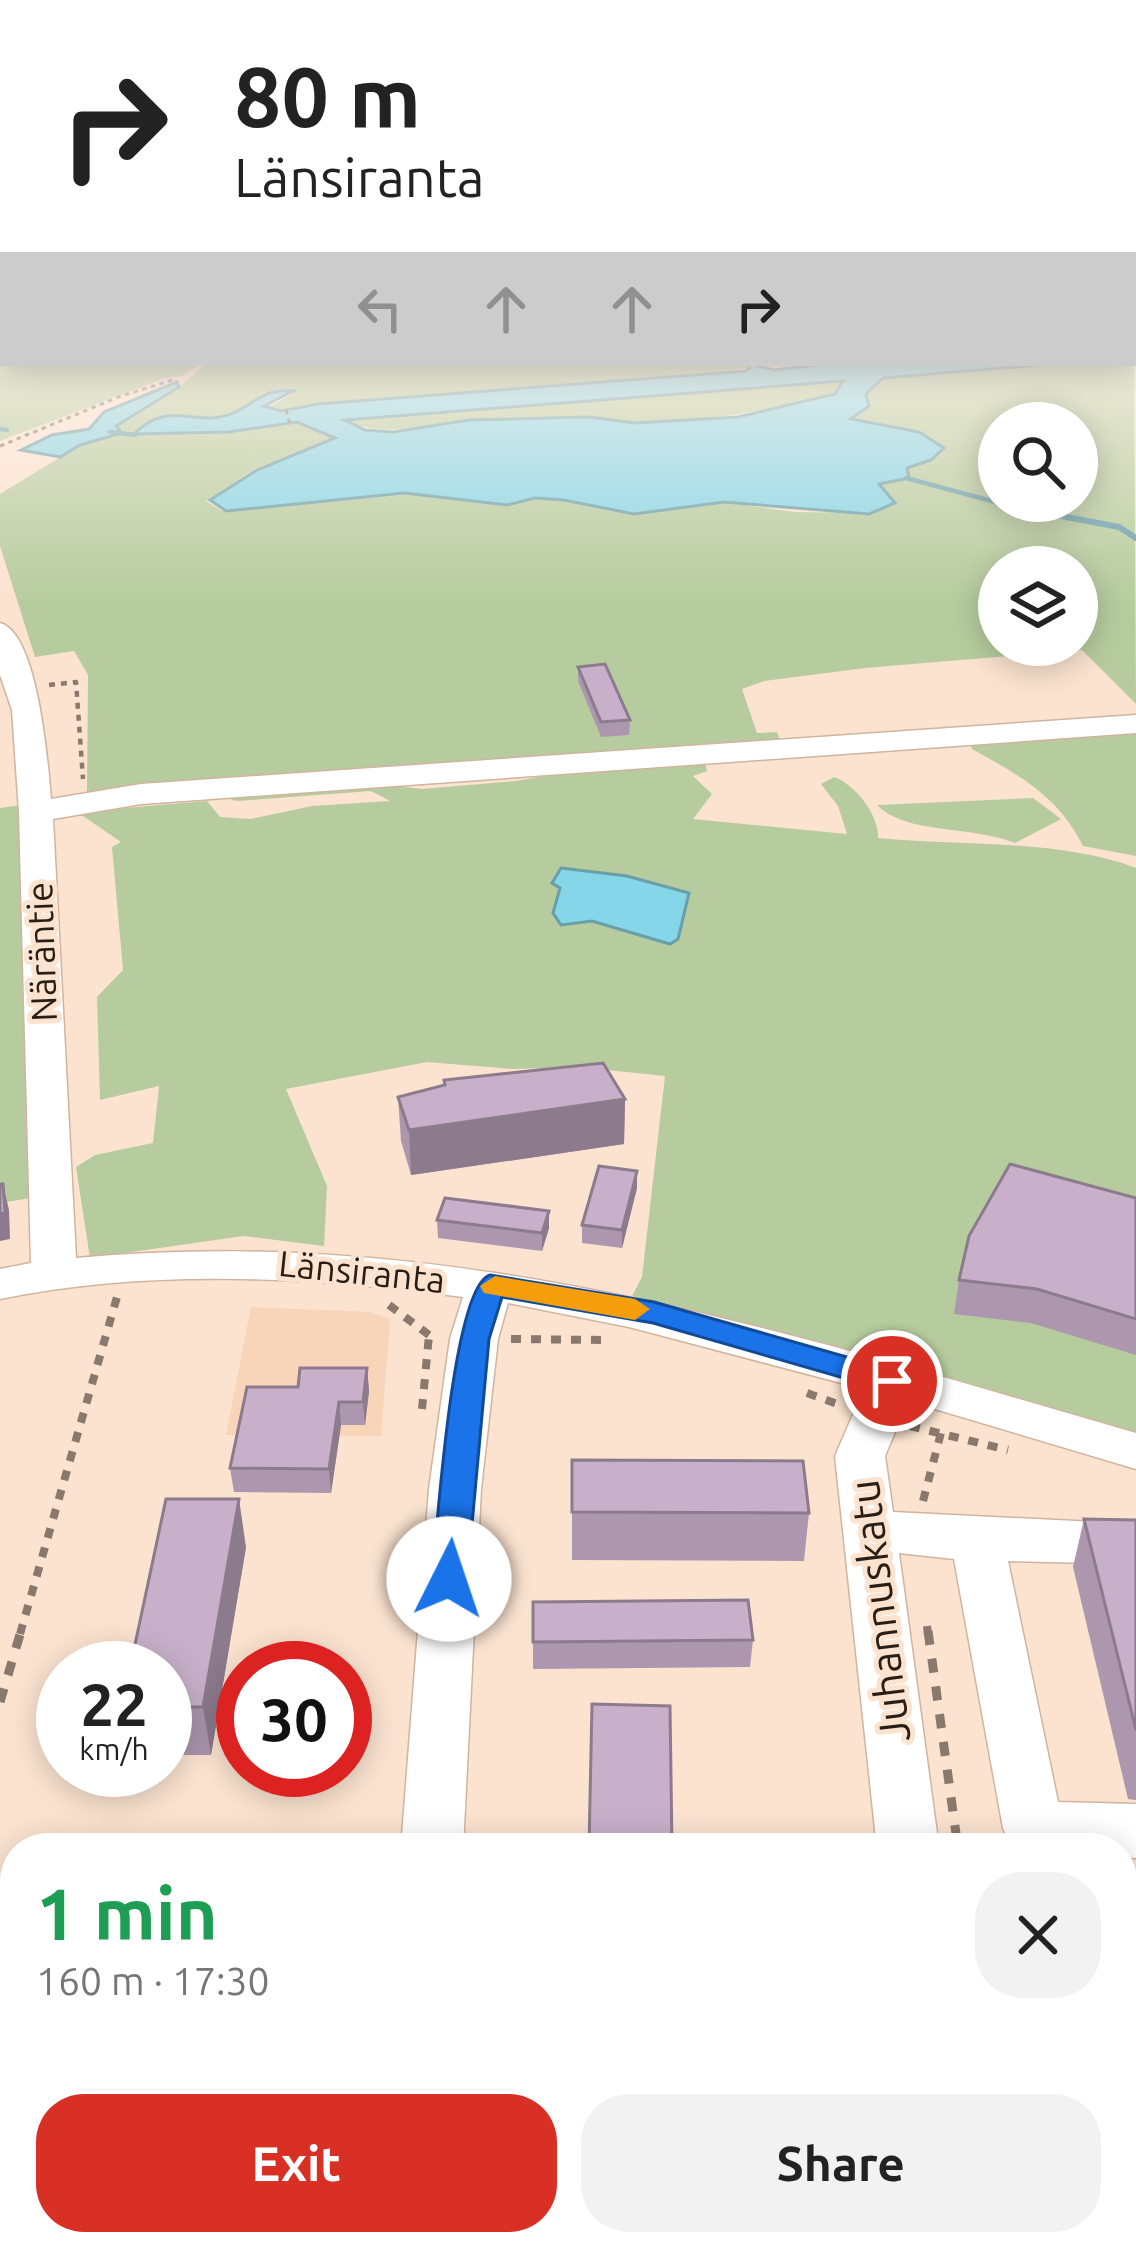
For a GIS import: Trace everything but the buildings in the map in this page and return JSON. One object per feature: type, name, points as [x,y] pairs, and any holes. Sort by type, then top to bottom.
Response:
[{"type":"street","name":"Näräntie","points":[[0,632],[11,680],[27,710],[36,812],[54,1276]]},
{"type":"street","points":[[36,812],[141,794],[1136,724]]},
{"type":"street","name":"Länsiranta","points":[[0,1284],[254,1261],[323,1264],[490,1285],[654,1312],[883,1399],[1136,1451]]},
{"type":"street","points":[[432,1833],[455,1489],[474,1339],[490,1285]]},
{"type":"street","name":"Juhannuskatu","points":[[883,1399],[860,1456],[891,1531],[907,1833]]},
{"type":"street","points":[[891,1531],[1136,1544]]},
{"type":"street","points":[[977,1538],[1033,1828],[1136,1831]]},
{"type":"path","points":[[0,446],[127,394]]},
{"type":"path","points":[[286,410],[290,424]]},
{"type":"path","points":[[11,680],[76,682],[83,781],[78,806]]},
{"type":"path","points":[[97,1300],[141,1296]]},
{"type":"path","points":[[376,1296],[429,1335],[610,1340]]},
{"type":"path","points":[[0,1702],[117,1297]]},
{"type":"path","points":[[791,1386],[883,1399],[941,1433],[1022,1454]]},
{"type":"path","points":[[891,1531],[941,1433]]},
{"type":"path","points":[[927,1623],[956,1833]]},
{"type":"shaded area","points":[[251,1307],[371,1312],[390,1319],[381,1436],[226,1435]]},
{"type":"green space","points":[[0,394],[123,394],[0,441]]},
{"type":"green space","points":[[167,394],[281,394],[228,415],[136,433],[229,432],[297,423],[335,438],[253,470],[206,501],[222,511],[428,493],[503,505],[560,500],[630,514],[720,502],[795,512],[875,513],[874,484],[854,422],[845,419],[869,407],[868,394],[1134,394],[1136,704],[1098,666],[1098,546],[978,546],[978,659],[865,668],[764,681],[742,689],[757,733],[777,732],[783,748],[93,796],[87,792],[88,675],[74,651],[35,657],[0,546],[0,494],[80,445],[119,433],[115,426]]},
{"type":"green space","points":[[292,394],[471,394],[281,412],[265,409]]},
{"type":"green space","points":[[674,394],[834,394],[685,421],[490,419],[374,429],[343,420]]},
{"type":"green space","points":[[1136,730],[1136,856],[1083,846],[1050,801],[972,749],[970,743]]},
{"type":"green space","points":[[699,763],[707,771],[693,776],[712,794],[693,819],[847,834],[838,806],[821,784],[834,777],[865,802],[878,838],[1042,848],[1136,868],[1136,1434],[632,1296],[642,1277],[665,1076],[578,1067],[513,1069],[427,1062],[286,1089],[327,1186],[324,1246],[243,1236],[90,1258],[76,1167],[95,1155],[153,1143],[159,1086],[100,1100],[97,997],[123,970],[112,847],[121,842],[77,812],[207,801],[220,817],[251,819],[312,806],[390,801],[371,791],[238,801],[231,800],[233,796],[388,785],[422,789],[586,769]]},
{"type":"green space","points":[[1033,798],[1061,819],[1015,843],[905,821],[877,805]]},
{"type":"green space","points":[[41,802],[31,1198],[0,1203],[0,808]]},
{"type":"water","points":[[147,394],[167,394],[116,426],[122,433],[80,445],[60,457],[21,450],[52,435],[89,429],[104,412]]},
{"type":"water","points":[[267,394],[287,394],[264,406],[281,411],[445,394],[675,394],[345,420],[365,430],[393,432],[469,420],[589,417],[635,423],[738,417],[834,394],[866,394],[869,406],[851,419],[919,432],[944,448],[931,460],[907,468],[909,478],[879,484],[895,503],[869,514],[724,502],[634,514],[564,500],[535,498],[507,505],[405,493],[226,511],[210,500],[257,470],[335,438],[297,422],[228,432],[134,434],[159,418],[220,417]]},
{"type":"water","points":[[561,868],[627,876],[689,893],[678,939],[670,944],[592,921],[561,925],[553,913],[560,888],[552,883]]},
{"type":"waterway","points":[[0,429],[7,430]]},
{"type":"waterway","points":[[110,432],[135,435]]},
{"type":"waterway","points":[[906,478],[978,497]]},
{"type":"waterway","points":[[1093,522],[1119,527],[1136,538]]},
{"type":"slow traffic","points":[[495,1286],[635,1309]]},
{"type":"route","points":[[449,1579],[474,1339],[490,1285],[654,1312],[892,1381]]}]
